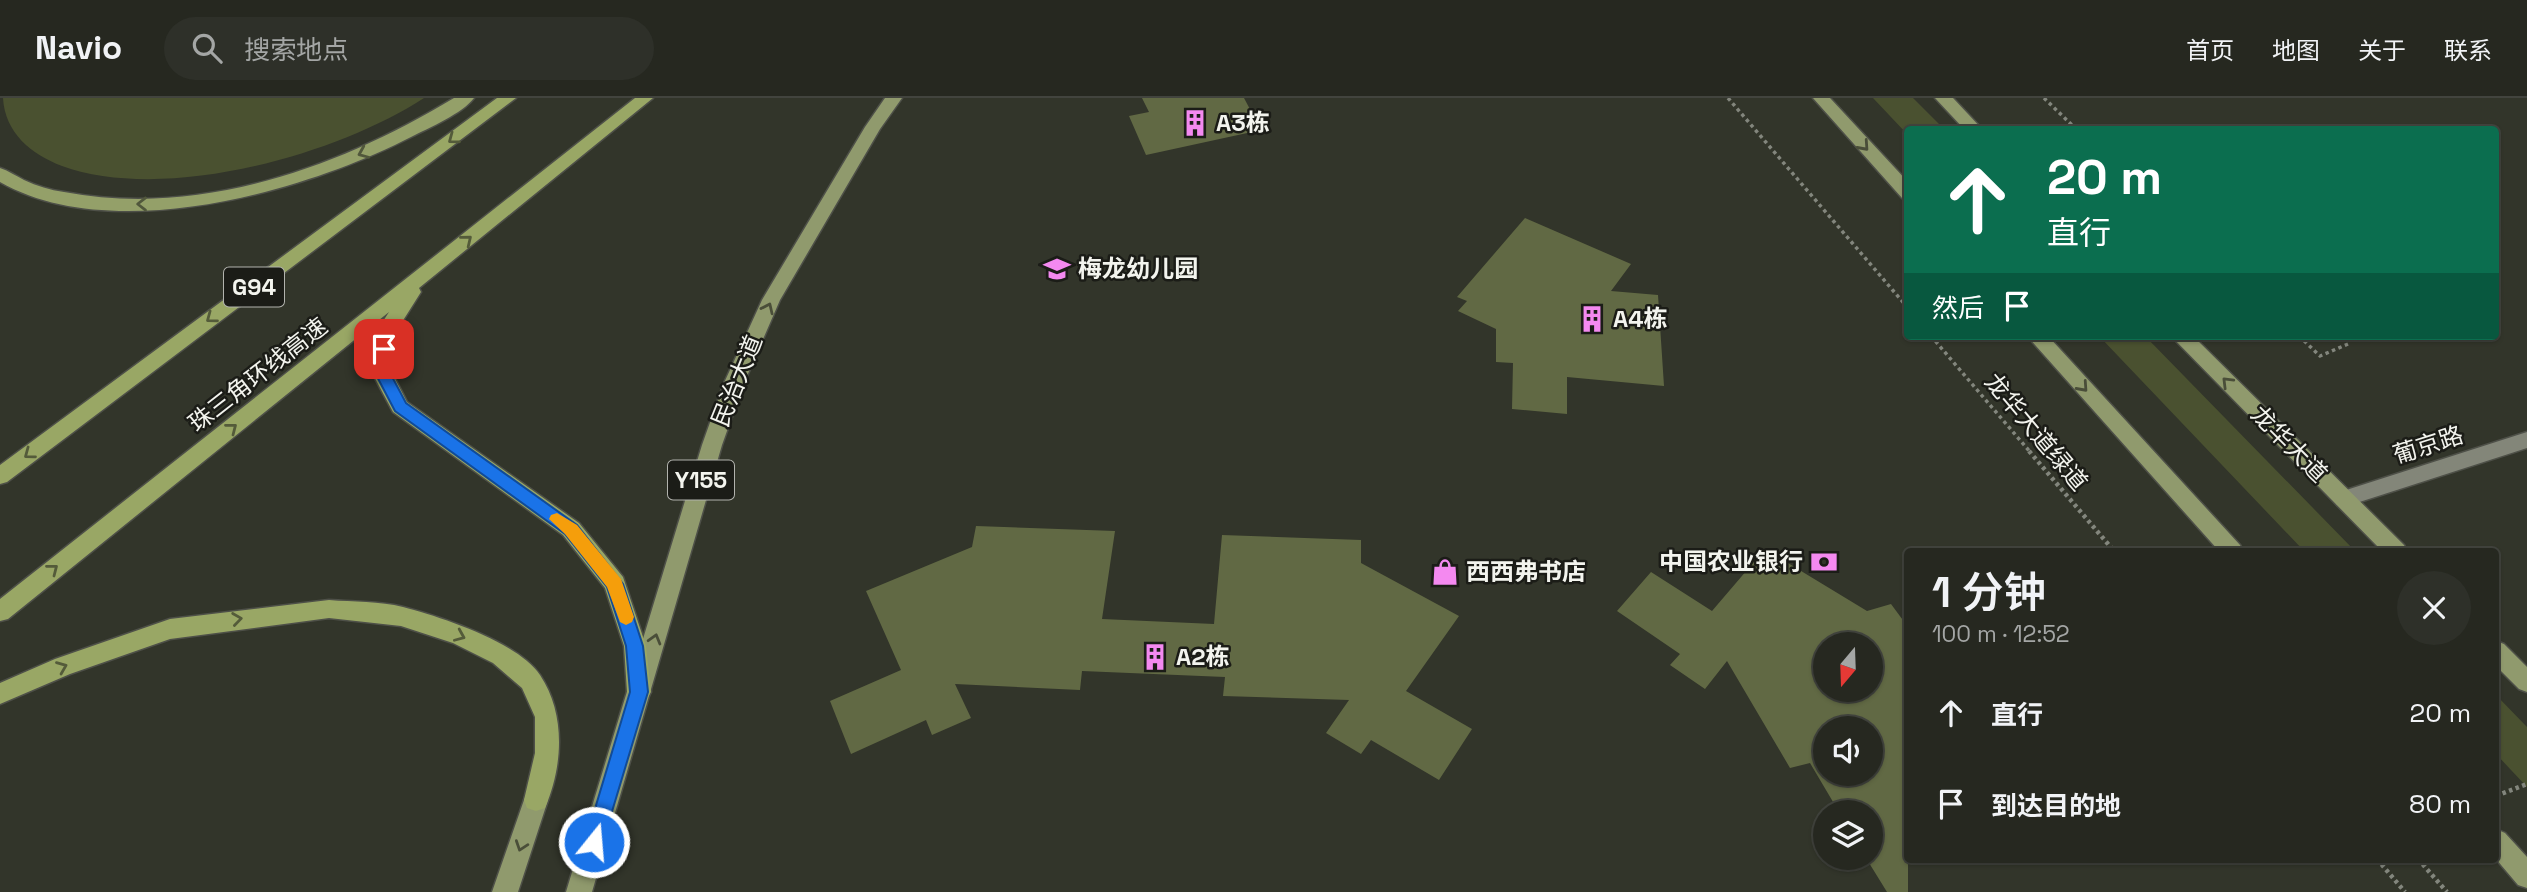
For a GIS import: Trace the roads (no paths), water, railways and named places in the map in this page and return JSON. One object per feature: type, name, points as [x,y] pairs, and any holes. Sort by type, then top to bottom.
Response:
[{"type":"highway","points":[[0,174],[12,182],[51,196],[99,204],[153,204],[211,198],[273,184],[334,165],[390,141],[466,98]]},
{"type":"highway","name":"G94","points":[[0,476],[508,98]]},
{"type":"highway","name":"珠三角环线高速","points":[[0,612],[645,98]]},
{"type":"highway","points":[[438,264],[410,294],[388,329],[380,369],[400,407],[571,529],[615,584],[635,646],[639,692]]},
{"type":"highway","points":[[0,694],[63,666],[170,629],[329,609],[401,616],[460,635],[501,656],[531,681],[547,717],[547,753],[536,800]]},
{"type":"main road","name":"民治大道","points":[[579,892],[712,445],[739,371],[771,300],[873,127],[894,98]]},
{"type":"main road","points":[[1821,98],[1904,190]]},
{"type":"main road","points":[[1943,98],[1971,126]]},
{"type":"main road","points":[[2041,340],[2229,548]]},
{"type":"main road","name":"龙华大道","points":[[2185,340],[2393,548]]},
{"type":"main road","points":[[2499,653],[2527,682]]},
{"type":"main road","points":[[505,892],[536,800]]},
{"type":"main road","points":[[2499,844],[2527,876]]},
{"type":"street","name":"葡京路","points":[[2344,499],[2527,440]]},
{"type":"place","name":"A3栋","points":[[1195,123]]},
{"type":"place","name":"梅龙幼儿园","points":[[1057,269]]},
{"type":"place","name":"A4栋","points":[[1592,319]]},
{"type":"place","name":"中国农业银行","points":[[1824,562]]},
{"type":"place","name":"西西弗书店","points":[[1445,572]]},
{"type":"place","name":"A2栋","points":[[1155,657]]}]
